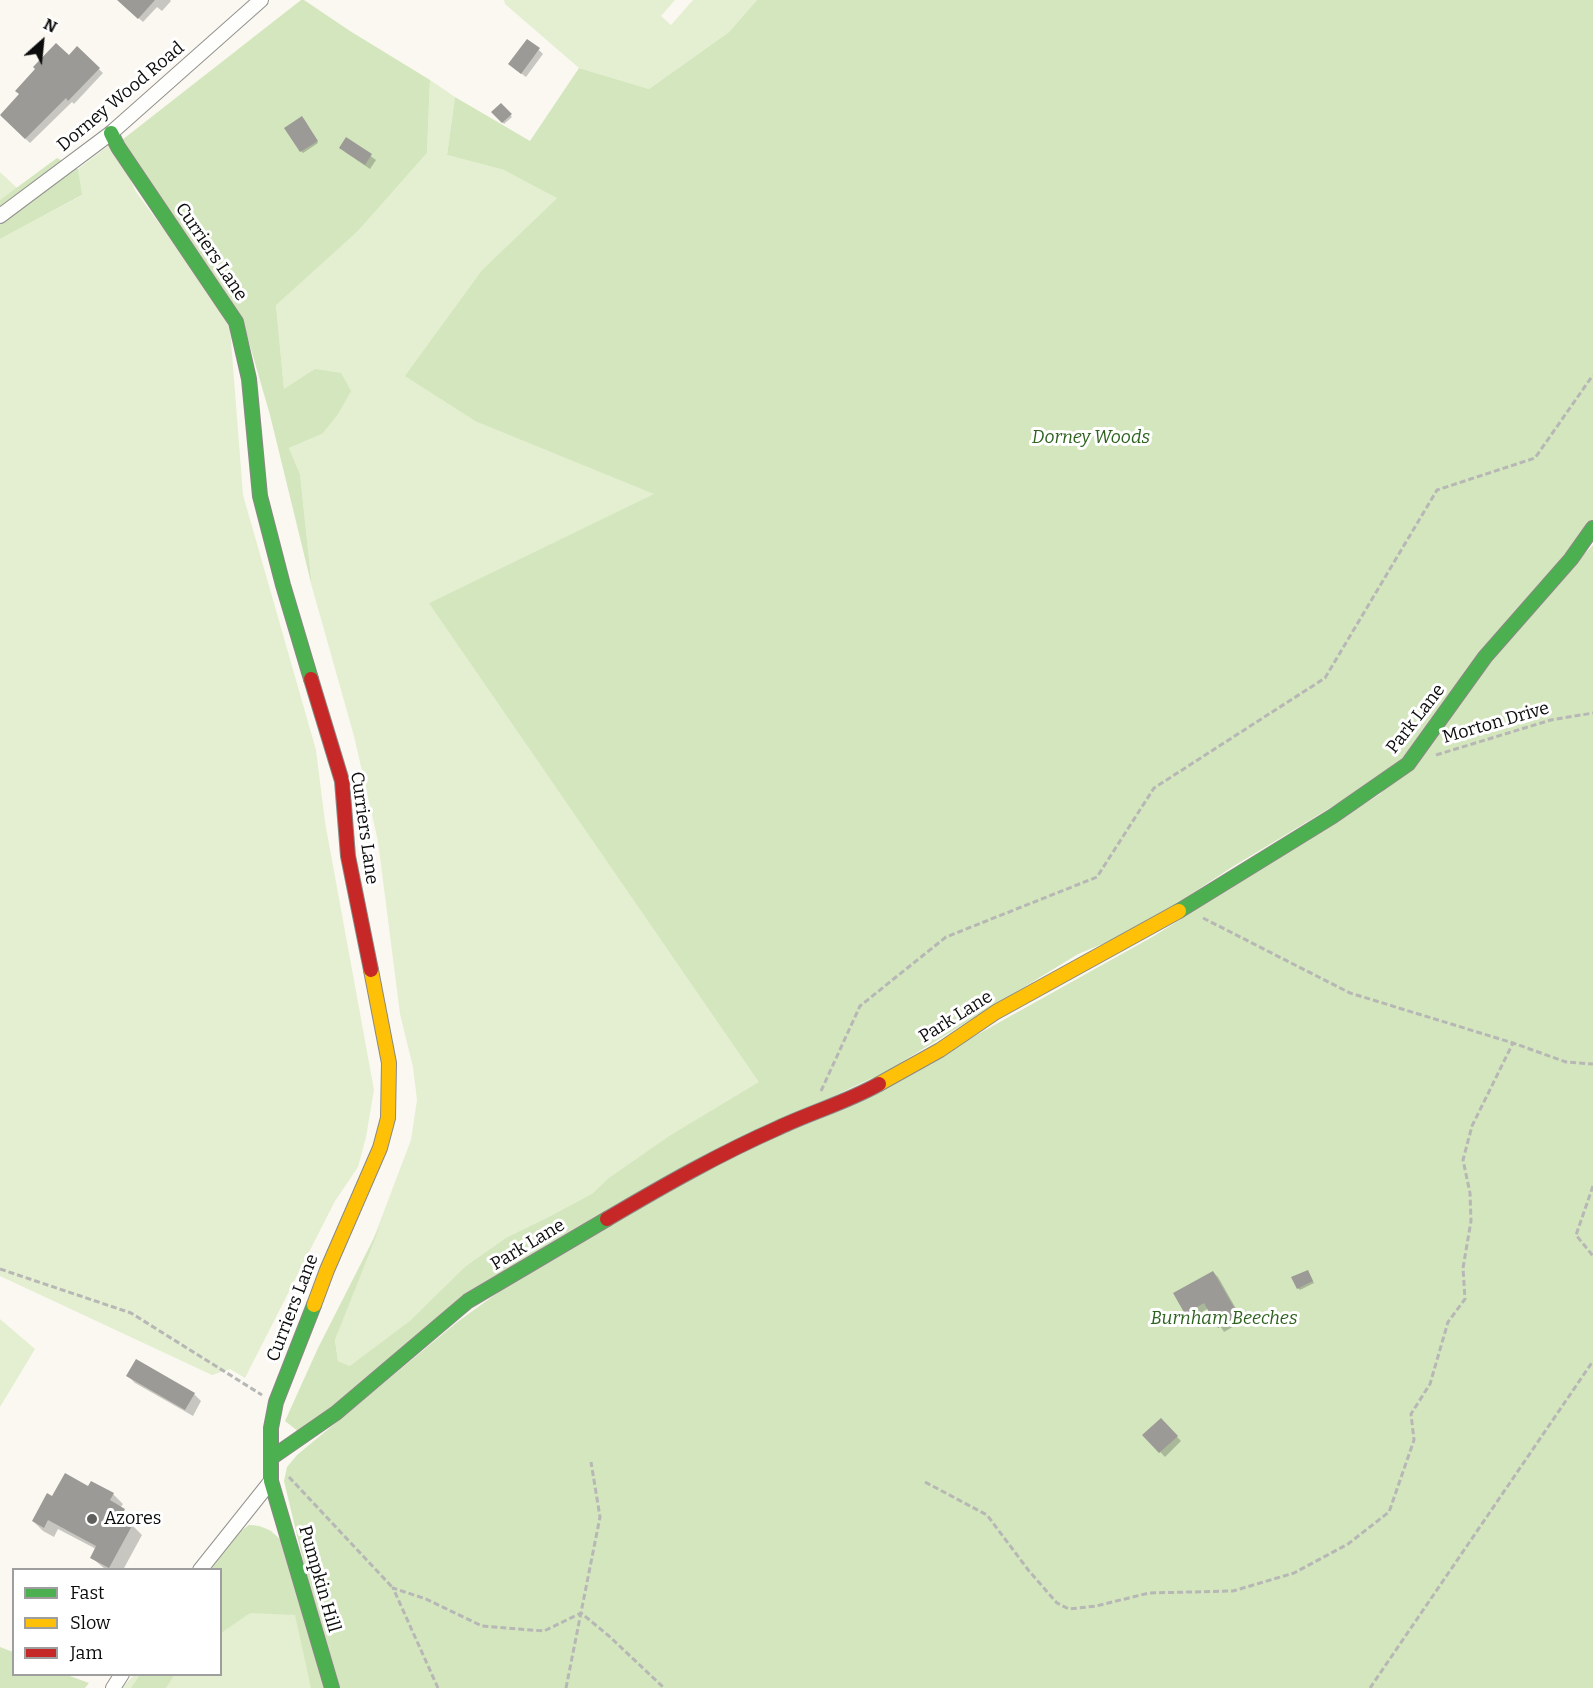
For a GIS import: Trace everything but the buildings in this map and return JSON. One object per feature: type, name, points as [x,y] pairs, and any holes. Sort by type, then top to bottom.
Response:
[{"type":"street","name":"Dorney Wood Road","points":[[0,216],[111,133],[261,0]]},
{"type":"street","name":"Curriers Lane","points":[[111,133],[118,147],[236,322],[238,341],[249,379],[260,496],[283,585],[342,781],[348,856],[389,1063],[388,1118],[380,1148],[327,1270],[276,1402],[271,1428],[271,1481]]},
{"type":"street","name":"Park Lane","points":[[271,1458],[336,1413],[468,1301],[697,1166],[779,1127],[857,1096],[940,1050],[996,1012],[1181,910],[1333,816],[1408,764],[1485,657],[1571,559],[1593,528]]},
{"type":"street","points":[[201,1568],[271,1481]]},
{"type":"street","name":"Pumpkin Hill","points":[[271,1481],[332,1688]]},
{"type":"path","points":[[810,1115],[860,1006],[946,937],[1097,878],[1154,788],[1325,678],[1437,490],[1535,458],[1593,375]]},
{"type":"path","name":"Morton Drive","points":[[1408,764],[1551,720],[1593,713]]},
{"type":"path","points":[[1181,910],[1200,916],[1350,993],[1513,1042],[1566,1062],[1593,1064]]},
{"type":"path","points":[[926,1482],[987,1515],[1029,1571],[1057,1603],[1069,1609],[1096,1606],[1149,1593],[1233,1591],[1294,1573],[1348,1544],[1389,1512],[1414,1440],[1411,1414],[1430,1384],[1448,1322],[1465,1299],[1463,1268],[1471,1221],[1470,1193],[1463,1160],[1472,1126],[1513,1042]]},
{"type":"path","points":[[1593,1186],[1576,1235],[1593,1256]]},
{"type":"path","points":[[0,1269],[131,1313],[276,1402]]},
{"type":"path","points":[[1370,1688],[1593,1361]]},
{"type":"path","points":[[271,1458],[393,1588],[438,1688]]},
{"type":"path","points":[[566,1688],[600,1517],[591,1462]]},
{"type":"path","points":[[393,1588],[426,1599],[482,1626],[544,1631],[581,1613]]},
{"type":"path","points":[[581,1613],[609,1636],[663,1688]]},
{"type":"green space","points":[[301,0],[430,80],[427,153],[358,231],[276,305],[284,389],[315,369],[341,373],[351,391],[338,414],[322,434],[289,448],[300,474],[312,587],[270,415],[244,325],[122,140]]},
{"type":"green space","points":[[504,0],[675,0],[661,16],[671,25],[693,0],[757,0],[729,32],[649,89],[579,68],[505,4]]},
{"type":"green space","name":"Dorney Woods","points":[[757,0],[1593,0],[1593,521],[1403,760],[1363,788],[1232,867],[1138,929],[1078,954],[887,1071],[713,1153],[592,1218],[299,1432],[285,1421],[318,1348],[380,1226],[335,1340],[338,1361],[350,1366],[410,1321],[465,1267],[506,1238],[592,1194],[609,1178],[671,1135],[759,1082],[429,603],[654,494],[477,422],[405,376],[483,269],[557,198],[504,170],[447,155],[455,97],[530,141],[579,68],[649,89],[729,32]]},
{"type":"green space","points":[[430,80],[455,97],[447,155],[504,170],[558,197],[483,269],[477,422],[655,494],[429,603],[1363,788],[1232,867],[1138,929],[1078,954],[1038,978],[713,1153],[291,1426],[350,1366],[338,1361],[335,1340],[411,1140],[417,1100],[413,1067],[400,1014],[378,841],[354,736],[312,587],[300,474],[289,448],[322,434],[284,390],[276,304],[358,231],[427,153]]},
{"type":"green space","points":[[113,142],[136,192],[193,269],[230,328],[243,495],[316,750],[325,822],[374,1090],[358,1167],[335,1201],[245,1378],[230,1369],[212,1375],[0,1276],[0,239],[81,196],[78,169]]},
{"type":"green space","points":[[57,158],[78,169],[82,195],[0,239],[0,200]]},
{"type":"green space","points":[[0,172],[17,188],[0,200]]},
{"type":"green space","name":"Burnham Beeches","points":[[1593,545],[1593,1688],[337,1688],[284,1481],[287,1467],[297,1455],[456,1323],[518,1278],[740,1151],[842,1110],[1154,936],[1380,794],[1555,584]]},
{"type":"green space","points":[[0,1319],[35,1349],[0,1407]]},
{"type":"green space","points":[[249,1525],[260,1526],[272,1531],[328,1688],[122,1688],[133,1676],[222,1676],[222,1568],[212,1568],[232,1538]]},
{"type":"green space","points":[[249,1525],[268,1530],[283,1542],[328,1688],[311,1688],[295,1615],[250,1613],[222,1632],[222,1568],[212,1568],[232,1538]]},
{"type":"green space","points":[[0,1647],[12,1652],[12,1676],[70,1676],[89,1683],[85,1688],[0,1688]]},
{"type":"green space","points":[[139,1676],[173,1676],[166,1688],[131,1688]]},
{"type":"traffic: fast","points":[[111,133],[118,147],[236,322],[249,379],[260,496],[311,679]]},
{"type":"traffic: fast","points":[[1179,911],[1333,816],[1408,764],[1485,657],[1571,559],[1593,528]]},
{"type":"traffic: fast","points":[[271,1458],[336,1413],[468,1301],[607,1219]]},
{"type":"traffic: fast","points":[[314,1305],[276,1402],[271,1428],[271,1481],[332,1688]]},
{"type":"traffic: slow","points":[[879,1084],[940,1050],[996,1012],[1179,911]]},
{"type":"traffic: slow","points":[[314,1305],[380,1148],[388,1118],[389,1063],[371,970]]},
{"type":"traffic: jam","points":[[311,679],[342,781],[348,856],[371,970]]},
{"type":"traffic: jam","points":[[607,1219],[734,1149],[879,1084]]},
{"type":"place","name":"Azores","points":[[92,1519]]}]
